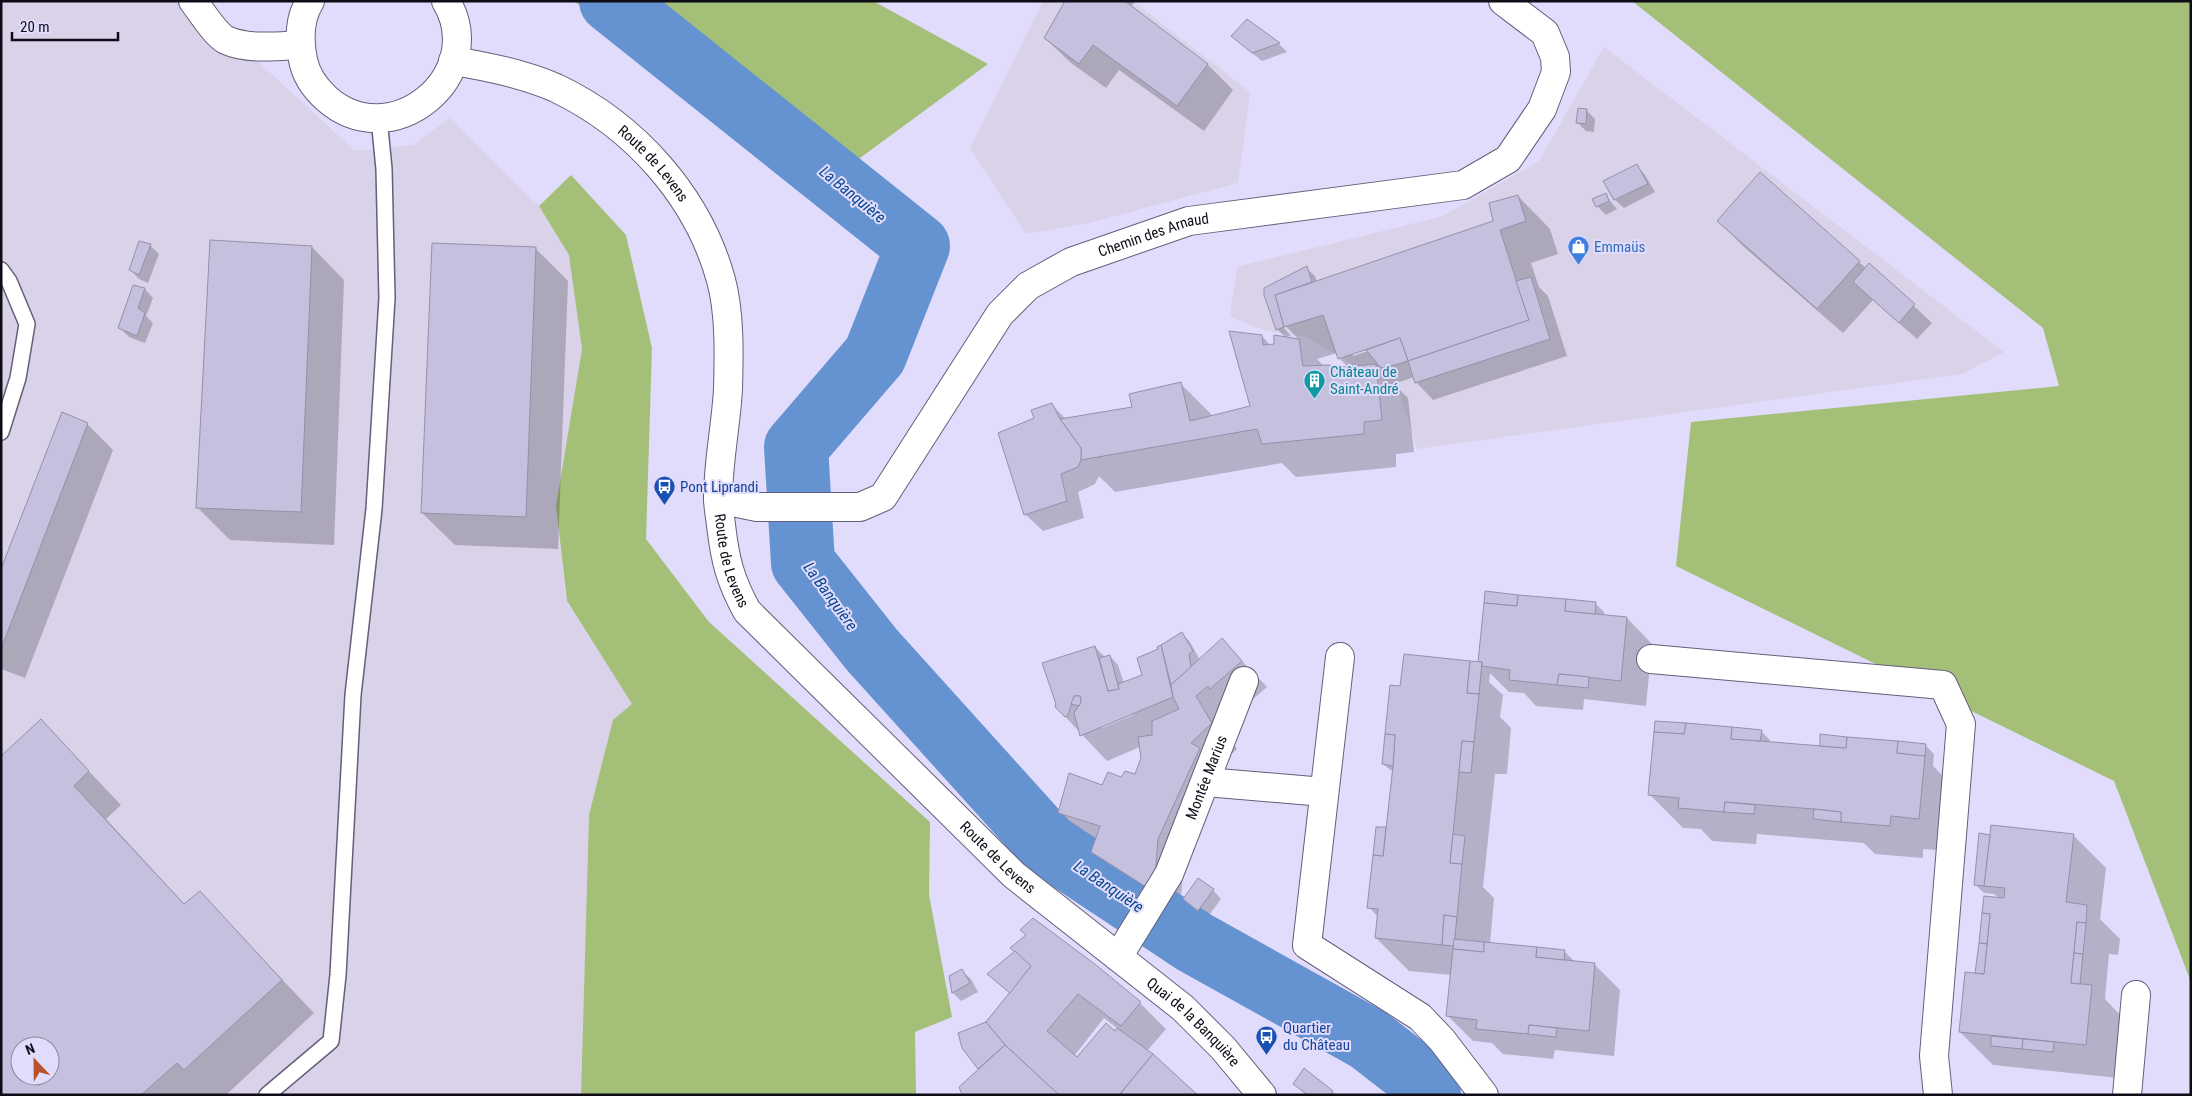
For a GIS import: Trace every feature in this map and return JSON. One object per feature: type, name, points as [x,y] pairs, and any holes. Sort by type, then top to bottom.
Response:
[{"type":"street","points":[[193,1],[225,39],[247,45],[300,45]]},
{"type":"street","points":[[310,1],[302,21],[300,45],[305,68],[316,89],[334,105],[356,115],[380,118],[404,114],[426,102],[443,84],[453,61],[456,42],[454,22],[446,1]]},
{"type":"street","name":"Chemin des Arnaud","points":[[718,500],[757,506],[860,507],[882,497],[893,484],[1000,314],[1028,286],[1070,262],[1189,220],[1464,186],[1508,158],[1542,109],[1556,72],[1555,57],[1545,33],[1503,1]]},
{"type":"street","name":"Route de Levens","points":[[453,61],[490,68],[554,88],[598,112],[637,144],[663,169],[692,210],[708,242],[722,281],[728,334],[728,390],[718,500],[725,558],[733,586],[747,611],[1014,875],[1125,947]]},
{"type":"street","points":[[1340,657],[1307,945],[1420,1017],[1442,1040],[1484,1095]]},
{"type":"street","points":[[1651,659],[1943,685],[1961,724],[1934,1056],[1938,1095]]},
{"type":"street","name":"Montée Marius","points":[[1125,947],[1169,874],[1244,681]]},
{"type":"street","points":[[1206,782],[1324,792]]},
{"type":"street","name":"Quai de la Banquière","points":[[1125,947],[1223,1048],[1262,1095]]},
{"type":"street","points":[[2127,1095],[2136,995]]},
{"type":"lane","points":[[268,1095],[330,1041],[338,975],[353,695],[374,509],[387,298],[384,169],[380,118]]},
{"type":"lane","points":[[1,270],[9,281],[28,324],[18,378],[1,432]]},
{"type":"shaded area","points":[[1,1],[192,1],[355,151],[414,145],[449,118],[539,206],[569,255],[577,296],[582,349],[556,506],[566,601],[632,704],[589,815],[581,1095],[1,1095]]},
{"type":"shaded area","points":[[1043,1],[1133,1],[1250,92],[1238,183],[1089,223],[1026,234],[970,148]]},
{"type":"shaded area","points":[[1604,47],[2004,352],[1962,374],[1417,449],[1399,392],[1307,337],[1267,331],[1230,317],[1237,267],[1443,216],[1539,161]]},
{"type":"green space","points":[[573,1],[873,1],[988,64],[807,197],[718,88]]},
{"type":"green space","points":[[1632,1],[2191,1],[2191,982],[2114,781],[1676,566],[1691,422],[2059,386],[2043,328]]},
{"type":"green space","points":[[571,175],[626,235],[652,348],[646,539],[709,622],[930,822],[929,895],[952,1017],[915,1032],[916,1095],[581,1095],[589,815],[613,720],[632,704],[567,601],[556,506],[582,349],[569,255],[539,206]]},
{"type":"building","points":[[1065,1],[1125,1],[1208,64],[1177,106],[1093,45],[1079,64],[1044,38]]},
{"type":"building","points":[[1247,19],[1280,43],[1252,53],[1231,36]]},
{"type":"building","points":[[1578,108],[1587,109],[1586,124],[1576,123]]},
{"type":"building","points":[[1637,164],[1648,184],[1614,200],[1603,181]]},
{"type":"building","points":[[1760,172],[1860,261],[1817,309],[1717,221]]},
{"type":"building","points":[[1606,193],[1609,201],[1596,207],[1592,199]]},
{"type":"building","points":[[1518,195],[1526,221],[1500,230],[1529,320],[1408,361],[1400,338],[1338,359],[1323,315],[1284,327],[1275,295],[1493,221],[1489,203]]},
{"type":"building","points":[[210,240],[312,246],[301,512],[196,508]]},
{"type":"building","points":[[139,241],[151,244],[139,275],[129,270]]},
{"type":"building","points":[[432,243],[536,247],[526,517],[421,513]]},
{"type":"building","points":[[1869,263],[1915,304],[1899,323],[1853,282]]},
{"type":"building","points":[[1307,266],[1312,282],[1275,295],[1284,327],[1276,330],[1264,295],[1264,288]]},
{"type":"building","points":[[1531,277],[1550,339],[1415,383],[1408,361],[1529,320],[1516,281]]},
{"type":"building","points":[[133,285],[145,288],[138,308],[145,313],[137,336],[118,328]]},
{"type":"building","name":"Château de Saint-André","points":[[1229,331],[1262,335],[1263,345],[1274,344],[1274,335],[1299,339],[1303,366],[1329,365],[1343,367],[1376,364],[1382,420],[1364,422],[1364,434],[1262,444],[1257,429],[1081,460],[1081,448],[1060,419],[1132,407],[1129,394],[1181,382],[1190,421],[1250,406]]},
{"type":"building","points":[[1400,338],[1408,361],[1381,368],[1366,350]]},
{"type":"building","points":[[1052,403],[1060,419],[1081,448],[1081,460],[1078,467],[1061,474],[1067,501],[1024,515],[998,433],[1034,418],[1031,410]]},
{"type":"building","points":[[62,412],[88,423],[1,649],[1,569]]},
{"type":"building","points":[[1485,591],[1518,595],[1517,606],[1484,603]]},
{"type":"building","points":[[1518,595],[1566,599],[1565,611],[1627,617],[1621,681],[1559,674],[1557,685],[1509,680],[1510,670],[1482,666],[1482,662],[1478,662],[1484,603],[1517,606]]},
{"type":"building","points":[[1566,599],[1596,602],[1595,614],[1565,611]]},
{"type":"building","points":[[1182,632],[1193,651],[1189,654],[1191,667],[1171,685],[1161,645]]},
{"type":"building","points":[[1222,638],[1242,661],[1210,689],[1208,686],[1196,696],[1212,723],[1191,743],[1200,748],[1158,839],[1154,892],[1091,852],[1100,826],[1058,813],[1069,773],[1102,785],[1108,772],[1121,777],[1125,771],[1135,774],[1141,758],[1138,737],[1152,735],[1152,721],[1179,709],[1173,697],[1171,685]]},
{"type":"building","points":[[1161,645],[1173,697],[1080,736],[1074,713],[1081,702],[1080,696],[1074,696],[1068,715],[1065,717],[1055,707],[1056,704],[1042,663],[1095,646],[1108,691],[1119,689],[1118,684],[1142,675],[1137,658],[1158,649],[1157,647]]},
{"type":"building","points":[[1404,654],[1470,661],[1467,693],[1479,694],[1474,742],[1462,741],[1450,863],[1462,864],[1457,917],[1444,915],[1442,945],[1375,938],[1378,909],[1367,908],[1373,855],[1383,856],[1393,766],[1395,735],[1385,734],[1390,685],[1400,686]]},
{"type":"building","points":[[1110,655],[1119,689],[1108,691],[1099,658]]},
{"type":"building","points":[[1470,661],[1482,662],[1479,694],[1467,693]]},
{"type":"building","points":[[1559,674],[1589,677],[1588,688],[1557,685]]},
{"type":"building","points":[[1074,696],[1080,696],[1081,702],[1079,706],[1071,704]]},
{"type":"building","points":[[41,719],[89,771],[74,786],[184,904],[200,891],[282,980],[184,1070],[177,1063],[141,1095],[1,1095],[1,756]]},
{"type":"building","points":[[1655,721],[1686,723],[1684,734],[1654,732]]},
{"type":"building","points":[[1686,723],[1732,727],[1731,739],[1846,748],[1847,737],[1898,741],[1897,753],[1925,756],[1919,819],[1891,816],[1890,826],[1841,822],[1841,812],[1814,809],[1725,802],[1724,812],[1678,808],[1679,798],[1648,795],[1654,732],[1684,734]]},
{"type":"building","points":[[1732,727],[1762,730],[1760,741],[1731,739]]},
{"type":"building","points":[[1385,734],[1395,735],[1393,766],[1382,764]]},
{"type":"building","points":[[1820,734],[1847,737],[1846,748],[1820,746]]},
{"type":"building","points":[[1462,741],[1474,742],[1471,773],[1459,772]]},
{"type":"building","points":[[1898,741],[1926,744],[1925,756],[1897,753]]},
{"type":"building","points":[[1725,802],[1755,805],[1754,814],[1724,812]]},
{"type":"building","points":[[1814,809],[1841,812],[1841,822],[1813,819]]},
{"type":"building","points":[[1991,825],[2074,834],[2066,902],[2087,905],[2086,923],[2077,922],[2071,983],[2092,985],[2086,1045],[1959,1032],[1965,972],[1984,974],[1990,914],[1982,913],[1984,896],[2004,898],[2005,888],[1984,886]]},
{"type":"building","points":[[1376,827],[1386,827],[1383,856],[1373,855]]},
{"type":"building","points":[[1979,833],[1990,835],[1984,886],[1974,885]]},
{"type":"building","points":[[1453,834],[1465,836],[1462,864],[1450,863]]},
{"type":"building","points":[[1198,878],[1214,889],[1198,911],[1183,899]]},
{"type":"building","points":[[1982,913],[1990,914],[1987,944],[1979,943]]},
{"type":"building","points":[[1444,915],[1457,917],[1454,946],[1442,945]]},
{"type":"building","points":[[1033,918],[1096,965],[1141,1002],[1121,1026],[1078,994],[1047,1031],[1077,1057],[1106,1023],[1115,1031],[1117,1028],[1153,1054],[1119,1095],[1059,1095],[1005,1045],[986,1022],[1031,966],[1010,948],[1026,935],[1020,930]]},
{"type":"building","points":[[2077,922],[2086,923],[2083,954],[2074,953]]},
{"type":"building","points":[[1454,939],[1484,942],[1484,952],[1453,949]]},
{"type":"building","points":[[1484,942],[1537,947],[1536,957],[1595,963],[1589,1031],[1529,1025],[1528,1034],[1476,1029],[1477,1020],[1446,1016],[1453,949],[1484,952]]},
{"type":"building","points":[[1979,943],[1987,944],[1984,974],[1975,973]]},
{"type":"building","points":[[1537,947],[1565,950],[1564,960],[1536,957]]},
{"type":"building","points":[[1015,951],[1031,966],[1010,993],[987,974]]},
{"type":"building","points":[[2074,953],[2083,954],[2080,984],[2071,983]]},
{"type":"building","points":[[962,969],[970,983],[952,993],[949,976]]},
{"type":"building","points":[[986,1022],[1005,1045],[978,1069],[962,1048],[958,1033]]},
{"type":"building","points":[[1529,1025],[1557,1028],[1556,1037],[1528,1034]]},
{"type":"building","points":[[1991,1036],[2023,1039],[2022,1049],[1991,1046]]},
{"type":"building","points":[[2023,1039],[2054,1042],[2053,1052],[2022,1049]]},
{"type":"building","points":[[1005,1045],[1059,1095],[962,1095],[959,1087]]},
{"type":"building","points":[[1153,1054],[1198,1095],[1123,1095],[1121,1093]]},
{"type":"building","points":[[1304,1068],[1333,1091],[1330,1095],[1308,1095],[1293,1084]]},
{"type":"waterway","name":"La Banquière","points":[[611,1],[918,246],[875,355],[796,447],[803,563],[872,650],[1048,845],[1194,942],[1368,1039],[1412,1073],[1429,1095]]},
{"type":"place","name":"Emmaüs","points":[[1578,266]]},
{"type":"place","name":"Château de Saint-André","points":[[1314,400]]},
{"type":"place","name":"Pont Liprandi","points":[[664,506]]},
{"type":"place","name":"Quartier du Château","points":[[1267,1056]]}]
